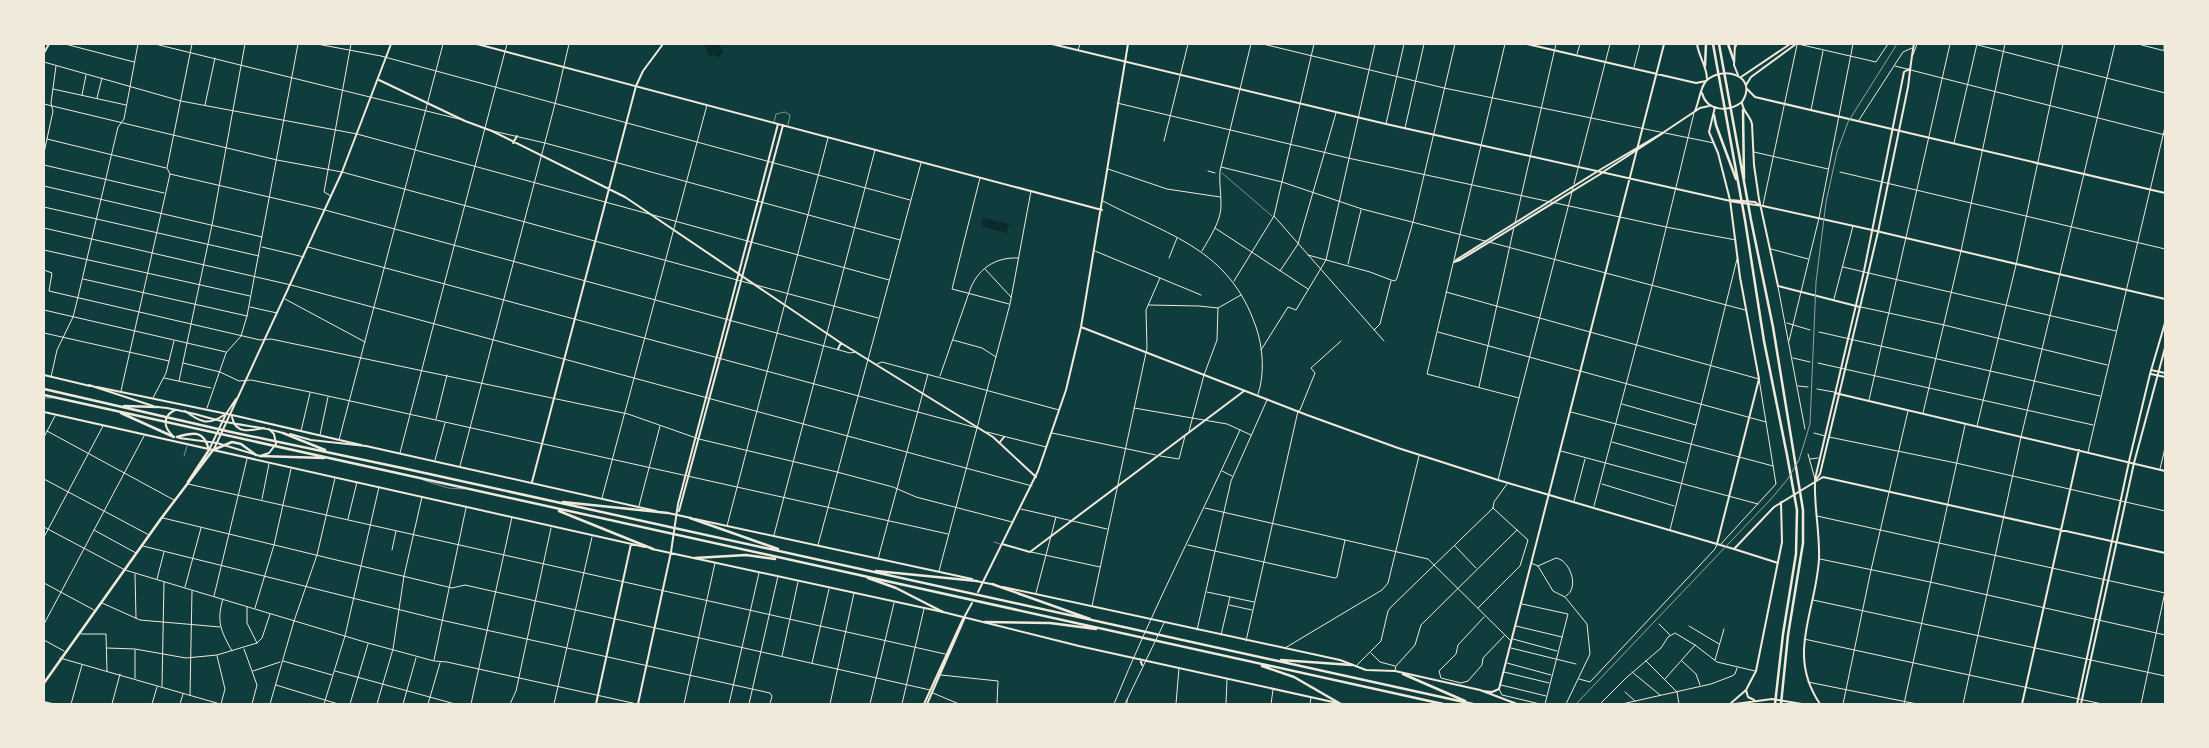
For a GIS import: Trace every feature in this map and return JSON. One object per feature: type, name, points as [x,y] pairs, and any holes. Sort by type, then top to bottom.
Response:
[{"type":"highway","points":[[1705,66],[1706,44]]},
{"type":"highway","points":[[1714,44],[1738,185]]},
{"type":"highway","points":[[1719,44],[1745,191],[1773,326],[1803,510],[1803,543],[1788,635],[1781,704]]},
{"type":"highway","points":[[1728,44],[1734,61]]},
{"type":"highway","points":[[1743,110],[1744,185]]},
{"type":"highway","points":[[1714,115],[1740,192],[1764,341],[1796,510],[1796,554],[1783,634],[1775,704]]},
{"type":"highway","points":[[44,389],[212,428],[1473,704]]},
{"type":"highway","points":[[44,397],[115,410],[229,437],[333,458],[1444,704]]},
{"type":"highway","points":[[118,406],[156,407]]},
{"type":"highway","points":[[115,410],[175,437],[189,434],[200,435],[206,440],[211,450]]},
{"type":"highway","points":[[283,433],[333,453]]},
{"type":"highway","points":[[44,683],[65,651],[211,450],[232,442],[241,444],[258,455],[333,458]]},
{"type":"highway","points":[[547,500],[668,513]]},
{"type":"highway","points":[[548,507],[588,521],[653,549]]},
{"type":"highway","points":[[690,518],[794,554]]},
{"type":"highway","points":[[695,558],[746,555],[790,560]]},
{"type":"highway","points":[[861,569],[977,581]]},
{"type":"highway","points":[[860,575],[899,590],[943,612]]},
{"type":"highway","points":[[992,584],[1101,623]]},
{"type":"highway","points":[[985,622],[1050,623],[1115,631]]},
{"type":"highway","points":[[1267,659],[1308,664],[1352,665]]},
{"type":"highway","points":[[1253,662],[1294,678],[1341,704]]},
{"type":"highway","points":[[1403,674],[1473,704]]},
{"type":"street","points":[[44,53],[49,44]]},
{"type":"street","points":[[65,44],[135,62]]},
{"type":"street","points":[[51,377],[58,350],[73,317],[118,127],[124,119],[138,44]]},
{"type":"street","points":[[155,44],[372,96],[465,121],[492,131],[513,143],[609,187],[841,343],[868,358],[1001,443],[1036,477]]},
{"type":"street","points":[[120,392],[170,174],[167,168],[192,44]]},
{"type":"street","points":[[179,381],[212,225],[245,44]]},
{"type":"street","points":[[206,410],[226,352],[241,336],[249,306],[298,44]]},
{"type":"street","points":[[317,44],[350,50],[436,72],[910,200]]},
{"type":"street","points":[[332,196],[324,192],[351,44]]},
{"type":"street","points":[[211,450],[232,415],[245,381],[332,196],[391,44]]},
{"type":"street","points":[[339,440],[443,44]]},
{"type":"street","points":[[477,44],[1102,210]]},
{"type":"street","points":[[400,453],[507,44]]},
{"type":"street","points":[[460,466],[545,143],[569,44]]},
{"type":"street","points":[[532,482],[636,86],[643,70],[663,44]]},
{"type":"street","points":[[1052,44],[1480,146],[1761,205],[2165,299]]},
{"type":"street","points":[[1078,50],[1080,44]]},
{"type":"street","points":[[978,592],[1032,486],[1060,410],[1081,327],[1102,210],[1117,103],[1128,44]]},
{"type":"street","points":[[1164,141],[1188,44]]},
{"type":"street","points":[[1202,251],[1215,228],[1222,206],[1220,171],[1251,44]]},
{"type":"street","points":[[1263,44],[1444,88],[1715,144]]},
{"type":"street","points":[[1233,282],[1253,253],[1274,216],[1314,44]]},
{"type":"street","points":[[1261,350],[1288,307],[1296,310],[1326,260],[1375,44]]},
{"type":"street","points":[[1386,124],[1404,44]]},
{"type":"street","points":[[1405,128],[1424,44]]},
{"type":"street","points":[[1308,255],[1347,265],[1395,281],[1413,222],[1455,44]]},
{"type":"street","points":[[1504,44],[1427,374],[1520,398]]},
{"type":"street","points":[[1527,44],[1696,83],[1723,74],[1739,76],[1790,44]]},
{"type":"street","points":[[1479,387],[1498,307],[1520,195],[1556,44]]},
{"type":"street","points":[[1577,55],[1580,44]]},
{"type":"street","points":[[1498,480],[1531,358],[1610,44]]},
{"type":"street","points":[[1634,69],[1640,44]]},
{"type":"street","points":[[1540,704],[1502,695],[1499,689],[1548,494],[1607,274],[1629,178],[1664,44]]},
{"type":"street","points":[[1697,44],[1700,58],[1705,66],[1707,80],[1702,93],[1705,101],[1711,106]]},
{"type":"street","points":[[1746,85],[1751,77],[1797,44],[1876,62],[1888,44]]},
{"type":"street","points":[[1761,205],[1774,157],[1797,44]]},
{"type":"street","points":[[1789,341],[1819,218],[1853,44]]},
{"type":"street","points":[[1734,549],[1770,510],[1809,485],[1820,474],[1878,232],[1915,44]]},
{"type":"street","points":[[1911,58],[1915,44]]},
{"type":"street","points":[[1869,400],[1950,44]]},
{"type":"street","points":[[1974,44],[2165,93]]},
{"type":"street","points":[[1954,143],[1977,44]]},
{"type":"street","points":[[1923,414],[1972,202],[2004,44]]},
{"type":"street","points":[[1977,427],[2016,265],[2063,44]]},
{"type":"street","points":[[1963,704],[2021,437],[2115,44]]},
{"type":"street","points":[[2138,44],[2164,51],[2164,44]]},
{"type":"street","points":[[1736,45],[1734,61],[1739,76],[1755,97],[1983,149],[2165,194]]},
{"type":"street","points":[[1859,120],[1905,50],[1913,48]]},
{"type":"street","points":[[1812,110],[1823,50]]},
{"type":"street","points":[[205,106],[215,58]]},
{"type":"street","points":[[44,62],[181,101],[357,134],[889,280]]},
{"type":"street","points":[[44,153],[54,111],[52,106],[52,89],[56,66]]},
{"type":"street","points":[[1895,66],[2164,135]]},
{"type":"street","points":[[1820,704],[1808,682],[1803,659],[1804,639],[1813,600],[1819,559],[1815,480],[1818,458],[1864,271],[1904,72],[1909,69]]},
{"type":"street","points":[[82,95],[87,74]]},
{"type":"street","points":[[97,98],[102,78]]},
{"type":"street","points":[[378,80],[465,121]]},
{"type":"street","points":[[1696,83],[1702,89]]},
{"type":"street","points":[[1747,88],[1742,102],[1743,110],[1751,120],[1753,152],[1761,205],[1805,429]]},
{"type":"street","points":[[52,89],[127,105]]},
{"type":"street","points":[[1594,507],[1652,286],[1688,137],[1702,93]]},
{"type":"street","points":[[1454,262],[1603,172],[1703,106],[1730,108],[1742,102]]},
{"type":"street","points":[[1117,103],[1325,153],[1666,227],[1736,240]]},
{"type":"street","points":[[44,104],[277,160],[342,172],[878,318]]},
{"type":"street","points":[[602,498],[708,105]]},
{"type":"street","points":[[1715,107],[1709,129],[1730,200],[1745,310],[1759,379],[1776,484],[1720,545]]},
{"type":"street","points":[[1280,271],[1298,244],[1336,112]]},
{"type":"street","points":[[677,514],[681,509],[710,399],[738,274],[778,124]]},
{"type":"street","points":[[44,527],[125,570],[223,598],[270,614],[417,657],[637,704],[671,552],[674,525],[685,476],[716,358],[742,276],[783,125]]},
{"type":"street","points":[[2088,452],[2165,127]]},
{"type":"street","points":[[492,131],[545,143],[900,240]]},
{"type":"street","points":[[1454,262],[1638,146],[1664,132]]},
{"type":"street","points":[[513,143],[516,136]]},
{"type":"street","points":[[727,526],[828,137]]},
{"type":"street","points":[[47,139],[167,168]]},
{"type":"street","points":[[774,536],[843,266],[875,150]]},
{"type":"street","points":[[1753,152],[1829,169]]},
{"type":"street","points":[[818,546],[921,162]]},
{"type":"street","points":[[44,165],[165,193]]},
{"type":"street","points":[[1221,167],[1282,182],[1362,209],[1745,310]]},
{"type":"street","points":[[1108,168],[1167,189],[1220,197]]},
{"type":"street","points":[[1208,170],[1215,173]]},
{"type":"street","points":[[1840,172],[2165,249]]},
{"type":"street","points":[[170,174],[325,210],[850,353],[856,352]]},
{"type":"street","points":[[981,178],[952,289],[1010,304]]},
{"type":"street","points":[[44,186],[263,237]]},
{"type":"street","points":[[938,572],[978,429],[1010,304],[1031,191]]},
{"type":"street","points":[[1103,201],[1202,251],[1218,264],[1233,282],[1242,294],[1255,322],[1261,350],[1261,381],[1257,396]]},
{"type":"street","points":[[44,206],[96,220],[259,256]]},
{"type":"street","points":[[1347,265],[1362,209]]},
{"type":"street","points":[[1274,216],[1384,341]]},
{"type":"street","points":[[1834,300],[1853,226]]},
{"type":"street","points":[[44,228],[291,285],[1032,486]]},
{"type":"street","points":[[1215,228],[1309,289]]},
{"type":"street","points":[[1169,258],[1178,238]]},
{"type":"street","points":[[261,247],[304,256]]},
{"type":"street","points":[[308,247],[978,429]]},
{"type":"street","points":[[1770,249],[1809,259]]},
{"type":"street","points":[[44,250],[251,296]]},
{"type":"street","points":[[1095,250],[1201,295]]},
{"type":"street","points":[[1670,530],[1738,256]]},
{"type":"street","points":[[940,377],[975,280],[984,268],[1000,260],[1019,258]]},
{"type":"street","points":[[1843,267],[2117,331]]},
{"type":"street","points":[[984,268],[1011,298]]},
{"type":"street","points":[[44,270],[52,272],[49,290],[241,336],[265,340],[271,339],[361,357],[624,413],[695,438],[837,472],[897,489],[906,494],[1013,523]]},
{"type":"street","points":[[1092,606],[1146,353],[1146,310],[1160,278]]},
{"type":"street","points":[[82,279],[246,316]]},
{"type":"street","points":[[1374,330],[1380,324],[1391,280]]},
{"type":"street","points":[[1778,286],[1855,306],[1944,325],[2108,365]]},
{"type":"street","points":[[766,293],[765,290],[768,288]]},
{"type":"street","points":[[1446,292],[1759,379]]},
{"type":"street","points":[[1149,305],[1218,308],[1242,294]]},
{"type":"street","points":[[284,298],[365,342]]},
{"type":"street","points":[[249,306],[277,313]]},
{"type":"street","points":[[1188,433],[1204,375],[1217,340],[1218,308]]},
{"type":"street","points":[[44,310],[226,352]]},
{"type":"street","points":[[1785,321],[1793,326],[1810,330]]},
{"type":"street","points":[[2079,704],[2095,620],[2130,462],[2151,370],[2165,323]]},
{"type":"street","points":[[1081,327],[1257,396],[1419,455],[1778,563]]},
{"type":"street","points":[[44,332],[169,361]]},
{"type":"street","points":[[1437,332],[1766,422]]},
{"type":"street","points":[[1819,332],[2100,396]]},
{"type":"street","points":[[153,399],[164,378],[174,340]]},
{"type":"street","points":[[953,340],[982,348],[996,357]]},
{"type":"street","points":[[1246,641],[1298,411],[1315,372],[1311,368],[1341,341]]},
{"type":"street","points":[[838,349],[841,343]]},
{"type":"street","points":[[2088,660],[2108,582],[2134,463],[2165,348]]},
{"type":"street","points":[[1792,358],[1810,362]]},
{"type":"street","points":[[877,364],[882,362],[1060,410]]},
{"type":"street","points":[[183,363],[220,372],[239,381],[310,392],[948,534]]},
{"type":"street","points":[[1818,363],[2094,426]]},
{"type":"street","points":[[2151,370],[2165,373]]},
{"type":"street","points":[[878,559],[928,374]]},
{"type":"street","points":[[2150,374],[2165,377]]},
{"type":"street","points":[[44,375],[232,415],[1246,641],[1340,660],[1370,671],[1395,671],[1492,692],[1499,689]]},
{"type":"street","points":[[436,420],[447,376]]},
{"type":"street","points":[[164,378],[212,389]]},
{"type":"street","points":[[1579,679],[1590,682],[1717,544],[1759,379]]},
{"type":"street","points":[[89,385],[156,407],[268,428],[320,442],[366,446]]},
{"type":"street","points":[[1798,386],[1808,388]]},
{"type":"street","points":[[1817,389],[2165,471]]},
{"type":"street","points":[[1030,552],[1244,391]]},
{"type":"street","points":[[301,431],[310,392]]},
{"type":"street","points":[[320,436],[328,396]]},
{"type":"street","points":[[211,450],[226,414],[237,399]]},
{"type":"street","points":[[1197,630],[1223,511],[1233,476],[1267,399]]},
{"type":"street","points":[[1622,404],[1696,425]]},
{"type":"street","points":[[1134,408],[1227,424],[1252,435]]},
{"type":"street","points":[[180,410],[171,412],[165,419],[166,427],[175,437],[217,443],[258,455],[269,454],[276,446],[274,436],[268,428]]},
{"type":"street","points":[[185,411],[206,422],[213,422],[226,414]]},
{"type":"street","points":[[1843,704],[1871,570],[1908,411]]},
{"type":"street","points":[[44,412],[943,612],[1133,658],[1341,704]]},
{"type":"street","points":[[1571,412],[1774,466]]},
{"type":"street","points":[[44,437],[55,415]]},
{"type":"street","points":[[232,415],[234,424],[241,430],[248,431],[264,428]]},
{"type":"street","points":[[435,461],[445,422]]},
{"type":"street","points":[[639,506],[660,425]]},
{"type":"street","points":[[1904,703],[1965,425]]},
{"type":"street","points":[[44,537],[103,426]]},
{"type":"street","points":[[1114,704],[1133,658],[1188,545],[1240,430]]},
{"type":"street","points":[[47,431],[175,500]]},
{"type":"street","points":[[982,431],[1046,448]]},
{"type":"street","points":[[1052,433],[1180,459],[1186,435]]},
{"type":"street","points":[[1814,433],[1956,463],[2165,511]]},
{"type":"street","points":[[44,624],[144,435]]},
{"type":"street","points":[[1001,443],[1000,440],[1004,437]]},
{"type":"street","points":[[1611,442],[1686,463]]},
{"type":"street","points":[[2160,469],[2165,448]]},
{"type":"street","points":[[2022,704],[2079,450]]},
{"type":"street","points":[[1561,451],[1758,504]]},
{"type":"street","points":[[1808,454],[1815,480]]},
{"type":"street","points":[[1284,648],[1382,590],[1388,583],[1419,455]]},
{"type":"street","points":[[214,596],[248,458]]},
{"type":"street","points":[[1573,501],[1585,458]]},
{"type":"street","points":[[1809,459],[1818,458]]},
{"type":"street","points":[[262,500],[269,463]]},
{"type":"street","points":[[254,608],[274,545],[292,468]]},
{"type":"street","points":[[1222,471],[1233,476]]},
{"type":"street","points":[[1815,480],[1823,477],[2165,552]]},
{"type":"street","points":[[270,704],[294,621],[317,555],[335,478]]},
{"type":"street","points":[[44,479],[149,536]]},
{"type":"street","points":[[348,520],[357,482]]},
{"type":"street","points":[[1356,666],[1381,641],[1388,611],[1493,508],[1494,502],[1508,483]]},
{"type":"street","points":[[187,484],[947,654]]},
{"type":"street","points":[[1601,484],[1676,506]]},
{"type":"street","points":[[324,704],[344,636],[379,487]]},
{"type":"street","points":[[377,704],[393,649],[404,576],[423,497]]},
{"type":"street","points":[[1730,704],[1746,690],[1756,671],[1782,542],[1781,502]]},
{"type":"street","points":[[434,661],[448,586],[467,506]]},
{"type":"street","points":[[1020,508],[1108,529]]},
{"type":"street","points":[[1205,508],[1273,522],[1428,560],[1505,636],[1512,640],[1559,651]]},
{"type":"street","points":[[1478,608],[1520,566],[1528,540],[1493,508]]},
{"type":"street","points":[[471,704],[512,516]]},
{"type":"street","points":[[1817,516],[2108,582],[2165,593],[2141,704]]},
{"type":"street","points":[[1036,594],[1056,517]]},
{"type":"street","points":[[163,518],[453,588],[465,585],[907,684],[931,691],[959,704]]},
{"type":"street","points":[[510,704],[519,678],[552,526]]},
{"type":"street","points":[[185,588],[201,527]]},
{"type":"street","points":[[94,530],[137,553]]},
{"type":"street","points":[[1395,671],[1396,666],[1415,645],[1421,625],[1517,530]]},
{"type":"street","points":[[392,550],[396,531]]},
{"type":"street","points":[[554,704],[592,535]]},
{"type":"street","points":[[1188,545],[1337,577],[1345,540]]},
{"type":"street","points":[[596,704],[631,544]]},
{"type":"street","points":[[1002,544],[1100,567]]},
{"type":"street","points":[[1454,545],[1477,569]]},
{"type":"street","points":[[142,546],[441,620],[772,694],[770,704]]},
{"type":"street","points":[[157,579],[164,551]]},
{"type":"street","points":[[1538,566],[1556,558],[1562,561],[1571,574],[1574,584],[1571,592],[1565,597]]},
{"type":"street","points":[[1819,559],[2165,635]]},
{"type":"street","points":[[684,704],[715,562]]},
{"type":"street","points":[[1531,563],[1538,566],[1553,591],[1565,597],[1584,619],[1588,630],[1590,654],[1566,704]]},
{"type":"street","points":[[729,704],[759,572]]},
{"type":"street","points":[[135,573],[136,618]]},
{"type":"street","points":[[749,704],[778,576]]},
{"type":"street","points":[[162,687],[164,581]]},
{"type":"street","points":[[782,657],[798,581]]},
{"type":"street","points":[[44,583],[94,611]]},
{"type":"street","points":[[812,664],[829,588]]},
{"type":"street","points":[[190,695],[192,590]]},
{"type":"street","points":[[1206,592],[1255,602]]},
{"type":"street","points":[[830,704],[854,593]]},
{"type":"street","points":[[1221,635],[1230,596]]},
{"type":"street","points":[[223,598],[220,609],[220,627],[233,652]]},
{"type":"street","points":[[1813,600],[2165,676]]},
{"type":"street","points":[[101,602],[136,618],[220,627]]},
{"type":"street","points":[[870,704],[894,602]]},
{"type":"street","points":[[925,704],[972,603]]},
{"type":"street","points":[[1521,603],[1568,614],[1545,704]]},
{"type":"street","points":[[1228,604],[1253,611]]},
{"type":"street","points":[[247,606],[247,623],[257,643]]},
{"type":"street","points":[[902,704],[924,608]]},
{"type":"street","points":[[107,648],[135,649],[162,655],[191,658],[233,652],[257,643],[262,638],[270,614]]},
{"type":"street","points":[[1485,616],[1458,644],[1456,654],[1439,671],[1441,678],[1465,682],[1482,665],[1483,658],[1505,636]]},
{"type":"street","points":[[931,691],[965,617]]},
{"type":"street","points":[[1126,704],[1142,665],[1146,661],[1164,622]]},
{"type":"street","points":[[1659,624],[1670,635]]},
{"type":"street","points":[[1516,626],[1562,637]]},
{"type":"street","points":[[1689,626],[1719,644]]},
{"type":"street","points":[[1715,660],[1724,630]]},
{"type":"street","points":[[78,635],[106,634],[108,671]]},
{"type":"street","points":[[1600,704],[1632,672],[1661,648],[1670,635],[1675,634],[1695,645],[1715,660],[1756,671]]},
{"type":"street","points":[[1804,639],[2102,704]]},
{"type":"street","points":[[44,640],[65,651]]},
{"type":"street","points":[[350,704],[368,643]]},
{"type":"street","points":[[1664,679],[1695,645]]},
{"type":"street","points":[[244,648],[257,689],[252,704]]},
{"type":"street","points":[[1510,648],[1576,664]]},
{"type":"street","points":[[135,649],[135,679]]},
{"type":"street","points":[[1370,652],[1380,662],[1396,666]]},
{"type":"street","points":[[60,658],[221,704],[225,689],[217,655]]},
{"type":"street","points":[[403,704],[417,657]]},
{"type":"street","points":[[1140,659],[1142,665]]},
{"type":"street","points":[[1682,660],[1696,674],[1700,686]]},
{"type":"street","points":[[252,671],[282,661],[333,676]]},
{"type":"street","points":[[1645,661],[1677,692],[1680,704]]},
{"type":"street","points":[[428,704],[440,662]]},
{"type":"street","points":[[1506,663],[1552,675]]},
{"type":"street","points":[[71,704],[82,664]]},
{"type":"street","points":[[1622,704],[1677,692],[1732,676],[1735,674],[1737,667]]},
{"type":"street","points":[[1176,704],[1179,668]]},
{"type":"street","points":[[335,670],[430,699],[454,704]]},
{"type":"street","points":[[1504,672],[1550,683]]},
{"type":"street","points":[[1632,672],[1660,695]]},
{"type":"street","points":[[112,704],[120,674]]},
{"type":"street","points":[[940,675],[998,681],[997,704]]},
{"type":"street","points":[[1226,704],[1227,679]]},
{"type":"street","points":[[1808,682],[1904,703],[1917,704]]},
{"type":"street","points":[[275,685],[338,704]]},
{"type":"street","points":[[1500,685],[1546,697]]},
{"type":"street","points":[[152,704],[158,686]]},
{"type":"street","points":[[1272,704],[1273,689]]},
{"type":"street","points":[[1480,690],[1516,704]]},
{"type":"street","points":[[1746,690],[1748,697],[1754,700]]},
{"type":"street","points":[[1625,692],[1635,701]]},
{"type":"street","points":[[180,704],[183,693]]},
{"type":"street","points":[[1310,704],[1311,697]]},
{"type":"street","points":[[1735,704],[1754,700],[1781,700],[1802,704]]},
{"type":"street","points":[[44,702],[52,704]]},
{"type":"lane","points":[[774,123],[776,114],[785,112],[790,115],[788,126]]},
{"type":"lane","points":[[1220,171],[1274,216]]},
{"type":"lane","points":[[184,456],[188,445]]},
{"type":"lane","points":[[994,542],[1002,544]]},
{"type":"water","points":[[704,44],[719,44],[723,53],[718,57],[715,55],[709,56]]},
{"type":"water","points":[[983,218],[1009,224],[1007,233],[981,226]]},
{"type":"railway","points":[[1576,704],[1771,499],[1787,480],[1799,460],[1810,424],[1816,282],[1826,202],[1837,152],[1848,122],[1897,44]]}]
